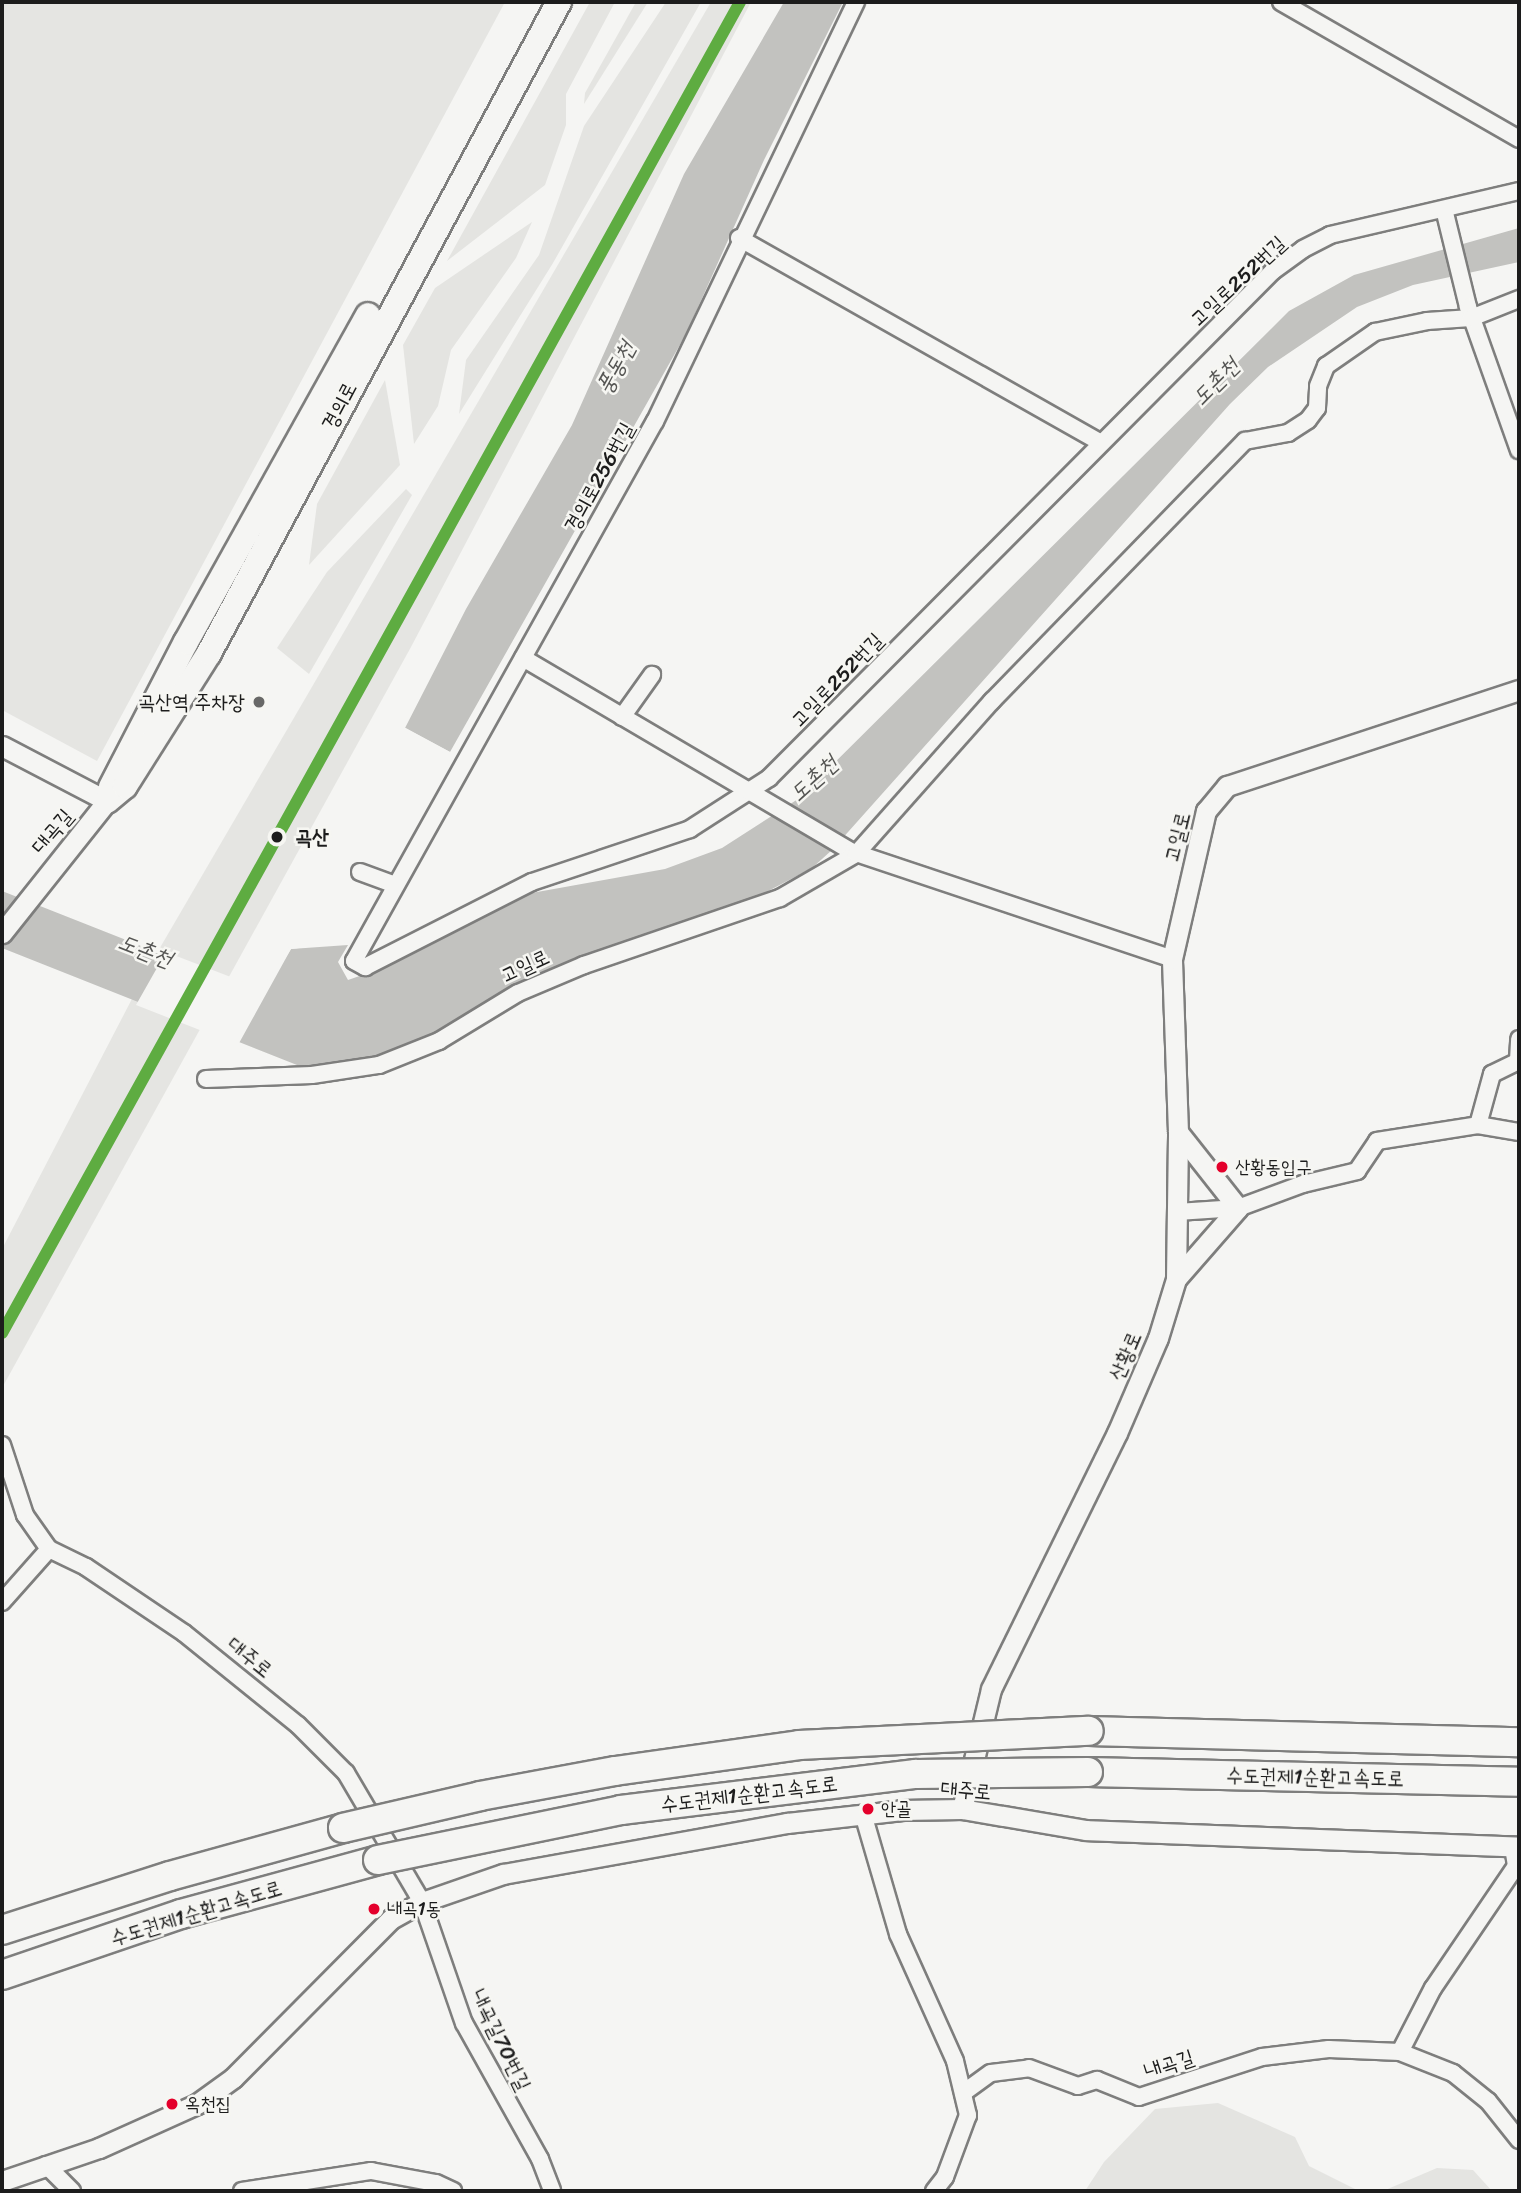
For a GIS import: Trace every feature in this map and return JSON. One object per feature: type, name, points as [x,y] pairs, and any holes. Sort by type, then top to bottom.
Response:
[{"type":"highway","name":"수도권제1순환고속도로","points":[[7,1928],[343,1828],[493,1793],[799,1745],[1089,1731],[1519,1742]]},
{"type":"highway","name":"수도권제1순환고속도로","points":[[2,1975],[181,1914],[378,1860],[512,1829],[672,1804],[916,1774],[1088,1772],[1519,1782]]},
{"type":"main road","name":"경의로","points":[[107,801],[123,757],[541,2]]},
{"type":"main road","name":"경의로","points":[[107,801],[125,786],[209,653],[559,2]]},
{"type":"street","name":"경의로256번길","points":[[354,961],[655,421],[739,238],[856,2]]},
{"type":"street","points":[[1281,2],[1519,139]]},
{"type":"street","name":"고일로252번길","points":[[354,961],[365,967],[532,881],[690,829],[749,794],[804,744],[1273,271],[1303,249],[1330,235],[1519,191]]},
{"type":"street","points":[[1444,209],[1470,313],[1519,450]]},
{"type":"street","points":[[739,238],[1101,443]]},
{"type":"street","name":"고일로","points":[[206,1079],[312,1074],[379,1065],[439,1041],[548,980],[780,898],[855,853],[992,701],[1235,451],[1245,442],[1288,433],[1308,420],[1317,408],[1318,386],[1325,366],[1375,332],[1470,313],[1519,299]]},
{"type":"street","points":[[523,658],[749,794],[855,853],[1172,959]]},
{"type":"street","points":[[622,717],[652,675]]},
{"type":"street","name":"고일로","points":[[1177,1212],[1178,1132],[1172,959],[1206,811],[1227,786],[1519,690]]},
{"type":"street","points":[[2,746],[107,801]]},
{"type":"street","name":"대곡길","points":[[2,933],[107,801]]},
{"type":"street","points":[[360,872],[396,886]]},
{"type":"street","points":[[1478,1125],[1492,1074],[1518,1061],[1519,1039]]},
{"type":"street","points":[[1177,1212],[1238,1208],[1303,1184],[1357,1171],[1377,1141],[1478,1125],[1519,1132]]},
{"type":"street","points":[[1178,1132],[1238,1208]]},
{"type":"street","points":[[1176,1279],[1238,1208]]},
{"type":"street","name":"산황로","points":[[962,1809],[991,1689],[1117,1433],[1158,1338],[1176,1279],[1177,1212]]},
{"type":"street","points":[[2,1445],[25,1515],[49,1549],[2,1602]]},
{"type":"street","name":"대주로","points":[[49,1549],[86,1567],[184,1633],[298,1725],[346,1773],[422,1902]]},
{"type":"street","name":"대주로","points":[[2,2180],[99,2148],[197,2104],[233,2078],[391,1919],[422,1902],[503,1874],[788,1823],[863,1814],[962,1809],[1086,1830],[1516,1847],[1516,1866],[1433,1988],[1400,2052]]},
{"type":"street","points":[[863,1814],[898,1934],[955,2061],[968,2115],[945,2176],[934,2191]]},
{"type":"street","name":"내곡길70번길","points":[[422,1902],[464,2023],[540,2159],[552,2191]]},
{"type":"street","name":"내곡길","points":[[963,2093],[991,2073],[1029,2068],[1078,2086],[1097,2080],[1139,2097],[1262,2057],[1329,2049],[1400,2052]]},
{"type":"street","points":[[1400,2052],[1453,2073],[1489,2101],[1519,2140]]},
{"type":"street","points":[[46,2165],[72,2191]]},
{"type":"street","points":[[242,2191],[371,2171],[436,2183],[453,2191]]},
{"type":"shaded area","points":[[2,2],[505,2],[97,761],[2,710]]},
{"type":"shaded area","points":[[590,2],[615,2],[566,94],[566,125],[545,185],[447,261]]},
{"type":"shaded area","points":[[636,2],[648,2],[584,104],[585,93]]},
{"type":"shaded area","points":[[666,2],[701,2],[553,263],[459,414],[466,360],[539,255],[584,126]]},
{"type":"shaded area","points":[[711,2],[751,2],[411,647],[2,1388],[2,1249],[147,970]]},
{"type":"shaded area","points":[[532,222],[516,258],[451,350],[438,406],[414,444],[403,345],[435,288]]},
{"type":"shaded area","points":[[385,380],[400,465],[309,565],[317,504]]},
{"type":"shaded area","points":[[406,489],[412,495],[309,674],[277,648],[327,572]]},
{"type":"shaded area","points":[[1218,2103],[1295,2137],[1309,2166],[1359,2191],[1085,2191],[1104,2162],[1155,2109]]},
{"type":"shaded area","points":[[1437,2168],[1473,2170],[1492,2191],[1383,2191]]},
{"type":"water","name":"풍동천","points":[[784,2],[843,2],[764,160],[686,334],[450,752],[405,728],[466,609],[572,425],[684,174]]},
{"type":"water","name":"도촌천","points":[[1519,228],[1519,262],[1413,285],[1357,307],[1268,367],[1230,404],[832,850],[812,868],[755,898],[381,1059],[340,1065],[297,1065],[2,948],[2,891],[263,994],[291,949],[348,945],[338,962],[348,980],[374,971],[526,894],[665,869],[722,848],[798,799],[1289,311],[1354,275]]},
{"type":"pier","points":[[402,726],[450,752],[449,756],[403,731]]},
{"type":"pier","points":[[314,940],[349,942],[291,949],[238,1045],[136,1005],[166,952],[262,989],[289,946]]},
{"type":"transit line","points":[[2,1333],[740,2]]},
{"type":"place","name":"곡산역 주차장","points":[[259,702]]},
{"type":"place","name":"곡산","points":[[277,837]]},
{"type":"place","name":"산황동입구","points":[[1222,1167]]},
{"type":"place","name":"안골","points":[[868,1809]]},
{"type":"place","name":"내곡1동","points":[[374,1909]]},
{"type":"place","name":"옥천집","points":[[172,2104]]}]
